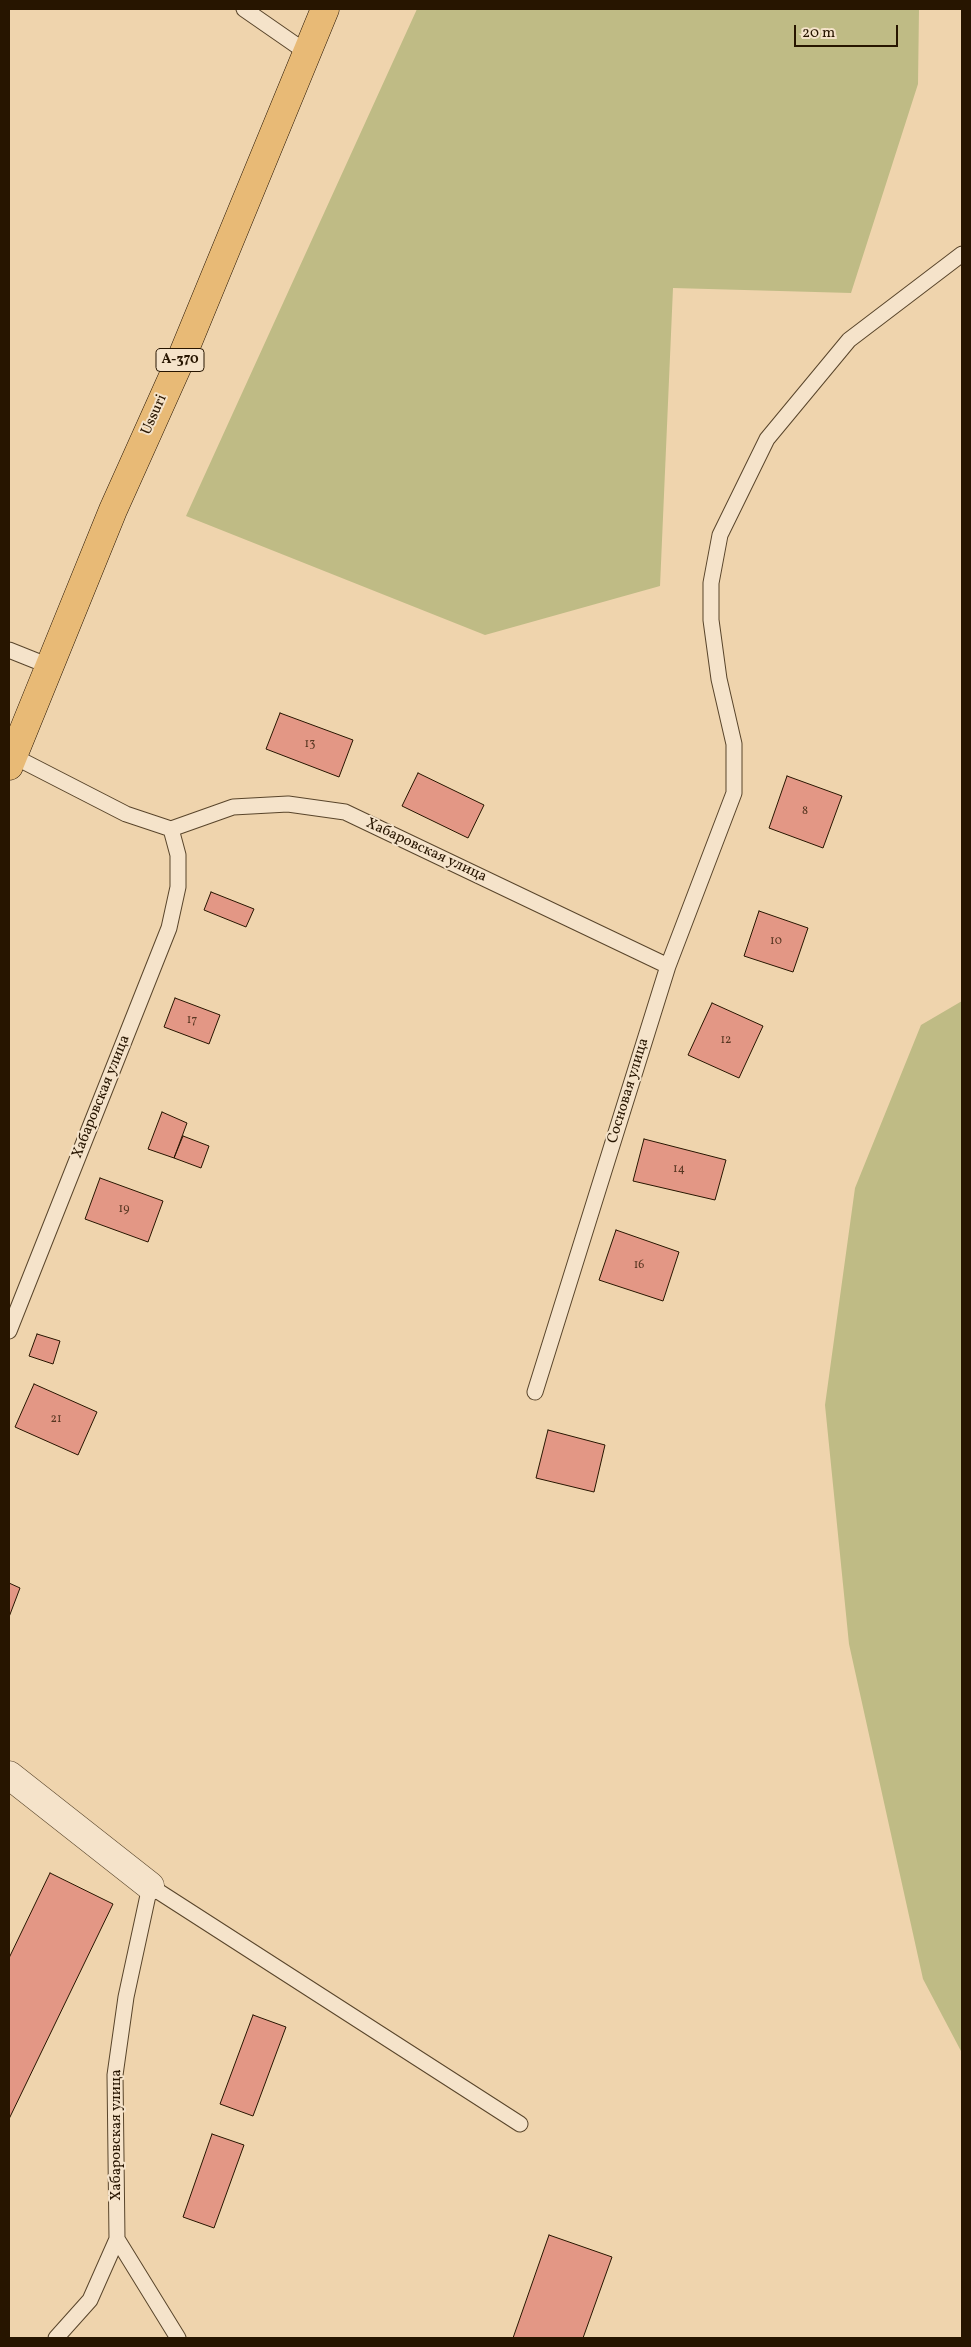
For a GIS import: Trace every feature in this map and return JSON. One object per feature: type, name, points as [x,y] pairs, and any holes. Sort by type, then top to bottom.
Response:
[{"type":"highway","name":"Ussuri","points":[[11,761],[112,510],[183,354],[325,9]]},
{"type":"street","points":[[9,1775],[150,1886]]},
{"type":"lane","points":[[244,9],[306,52]]},
{"type":"lane","name":"Сосновая улица","points":[[535,1392],[668,966],[734,793],[734,744],[719,679],[711,620],[711,583],[720,535],[767,439],[849,340],[962,254]]},
{"type":"lane","points":[[9,650],[49,666]]},
{"type":"lane","points":[[11,761],[126,814],[171,830]]},
{"type":"lane","name":"Хабаровская улица","points":[[9,1331],[169,928],[178,887],[178,855],[171,830],[233,807],[288,804],[345,812],[668,966]]},
{"type":"lane","points":[[150,1886],[520,2124]]},
{"type":"lane","name":"Хабаровская улица","points":[[56,2338],[90,2300],[117,2238],[115,2075],[126,1997],[150,1886]]},
{"type":"lane","points":[[117,2238],[178,2338]]},
{"type":"shaded area","points":[[417,9],[919,9],[918,84],[851,293],[673,288],[660,586],[485,635],[186,516]]},
{"type":"shaded area","points":[[962,1001],[962,2053],[923,1979],[849,1644],[825,1405],[855,1188],[921,1025]]},
{"type":"building","points":[[280,713],[353,740],[339,777],[266,749]]},
{"type":"building","points":[[418,773],[484,805],[468,838],[402,806]]},
{"type":"building","points":[[787,776],[842,796],[823,848],[769,828]]},
{"type":"building","points":[[211,892],[254,909],[246,927],[204,910]]},
{"type":"building","points":[[759,911],[808,928],[793,972],[744,956]]},
{"type":"building","points":[[175,998],[220,1015],[209,1044],[164,1027]]},
{"type":"building","points":[[712,1003],[763,1026],[739,1078],[688,1055]]},
{"type":"building","points":[[162,1112],[187,1123],[174,1158],[148,1149]]},
{"type":"building","points":[[183,1136],[209,1146],[201,1168],[174,1158]]},
{"type":"building","points":[[644,1139],[726,1160],[715,1200],[633,1181]]},
{"type":"building","points":[[100,1178],[163,1201],[148,1242],[85,1219]]},
{"type":"building","points":[[616,1230],[679,1252],[663,1301],[599,1280]]},
{"type":"building","points":[[37,1334],[60,1341],[53,1364],[29,1356]]},
{"type":"building","points":[[34,1384],[97,1412],[78,1455],[15,1427]]},
{"type":"building","points":[[548,1430],[605,1445],[594,1492],[536,1478]]},
{"type":"building","points":[[9,1583],[20,1588],[9,1617]]},
{"type":"building","points":[[50,1873],[113,1904],[9,2119],[9,1958]]},
{"type":"building","points":[[253,2015],[286,2027],[253,2116],[220,2104]]},
{"type":"building","points":[[212,2134],[244,2145],[214,2228],[183,2217]]},
{"type":"building","points":[[549,2235],[612,2257],[583,2338],[513,2338]]}]
